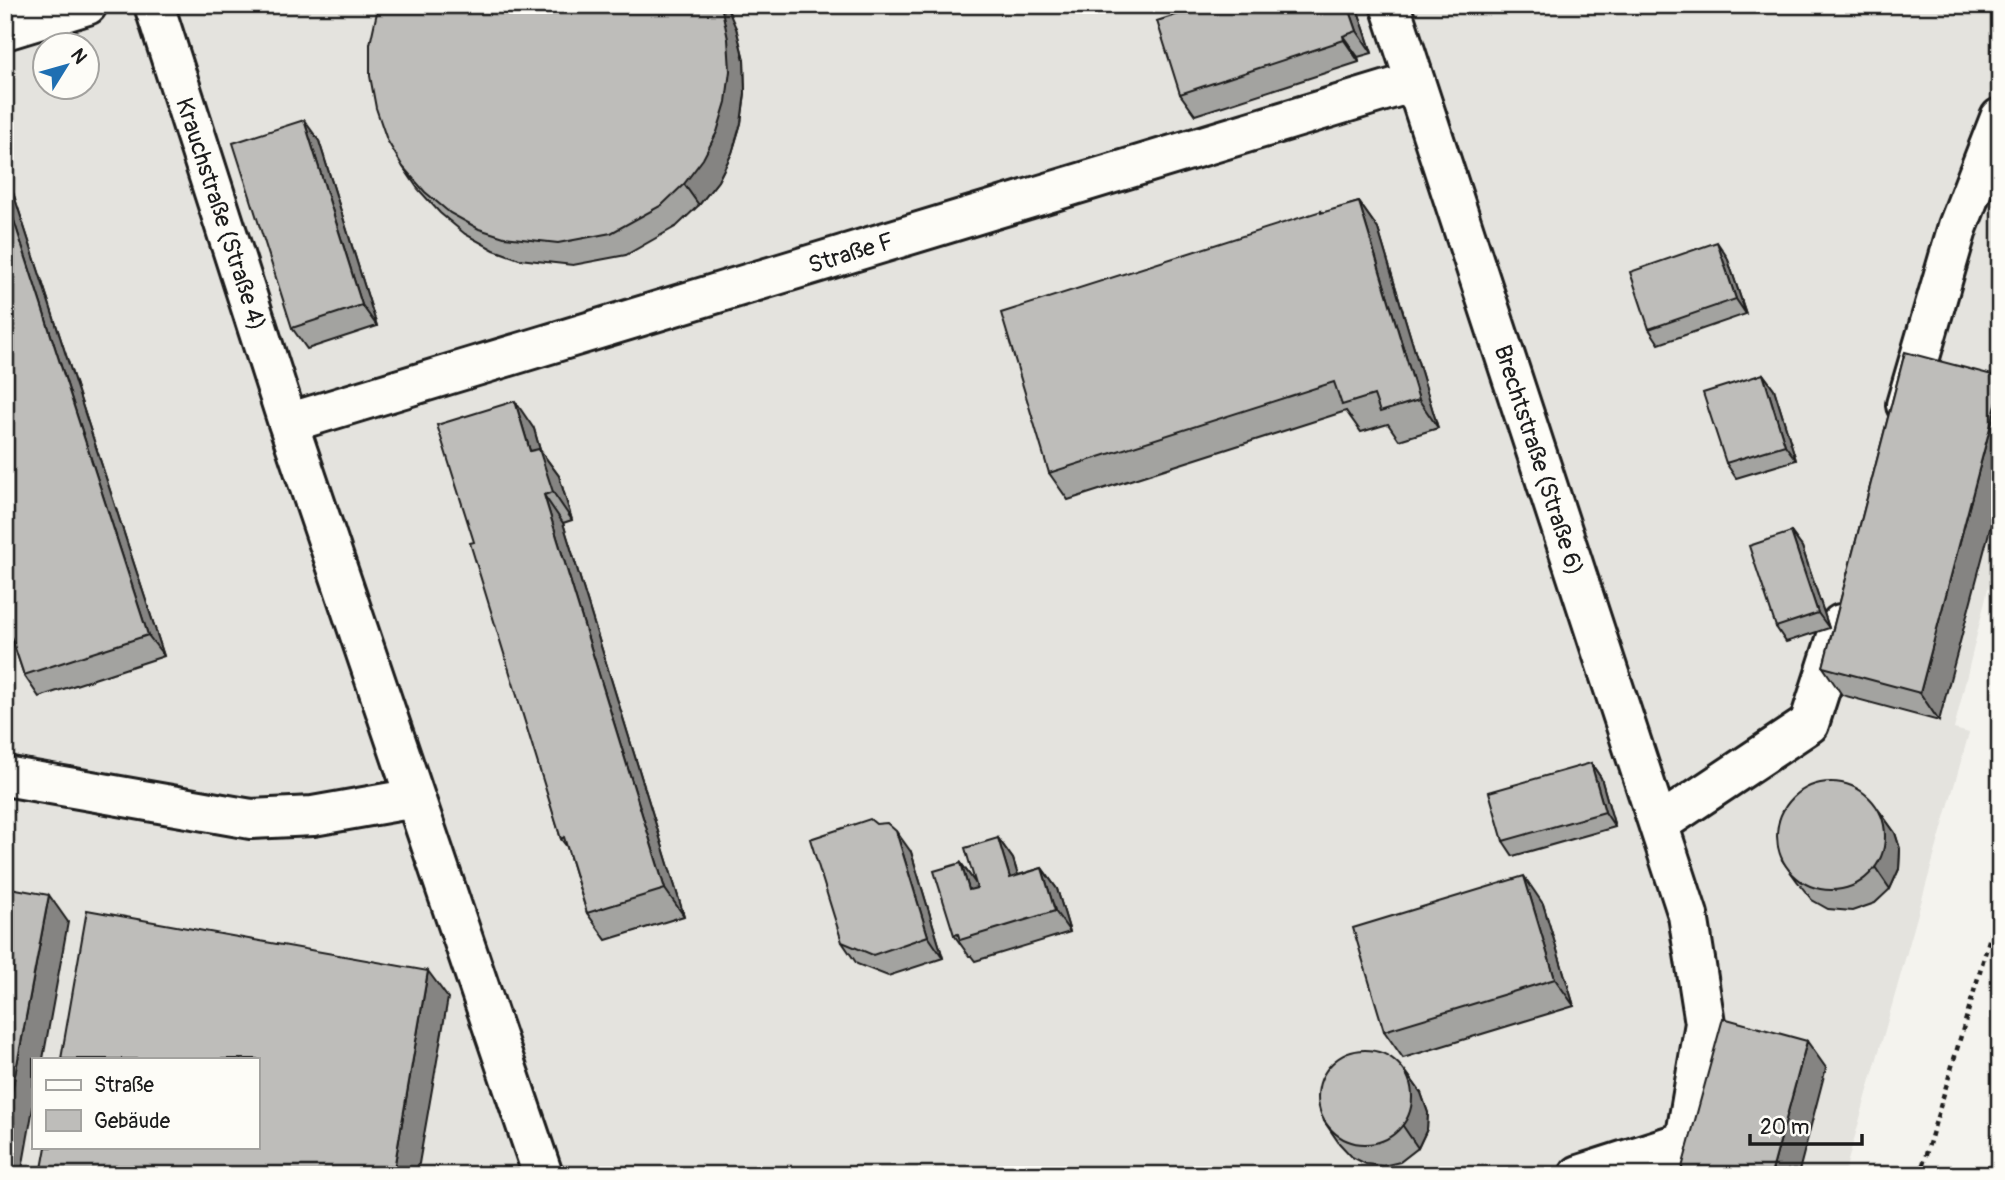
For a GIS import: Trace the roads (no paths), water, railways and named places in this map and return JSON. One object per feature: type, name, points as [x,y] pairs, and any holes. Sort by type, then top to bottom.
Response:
[{"type":"street","points":[[5,30],[87,5]]},
{"type":"street","name":"Krauchstraße (Straße 4)","points":[[154,5],[288,424],[543,1175]]},
{"type":"street","name":"Brechtstraße (Straße 6)","points":[[1390,5],[1688,915],[1705,1023],[1681,1158]]},
{"type":"street","name":"Straße F","points":[[288,424],[1414,82]]},
{"type":"street","points":[[1896,437],[1958,226],[2000,118]]},
{"type":"street","points":[[1659,824],[1809,724],[1850,595]]},
{"type":"street","points":[[5,776],[251,819],[313,816],[415,798]]},
{"type":"street","points":[[1579,1175],[1681,1158]]}]
